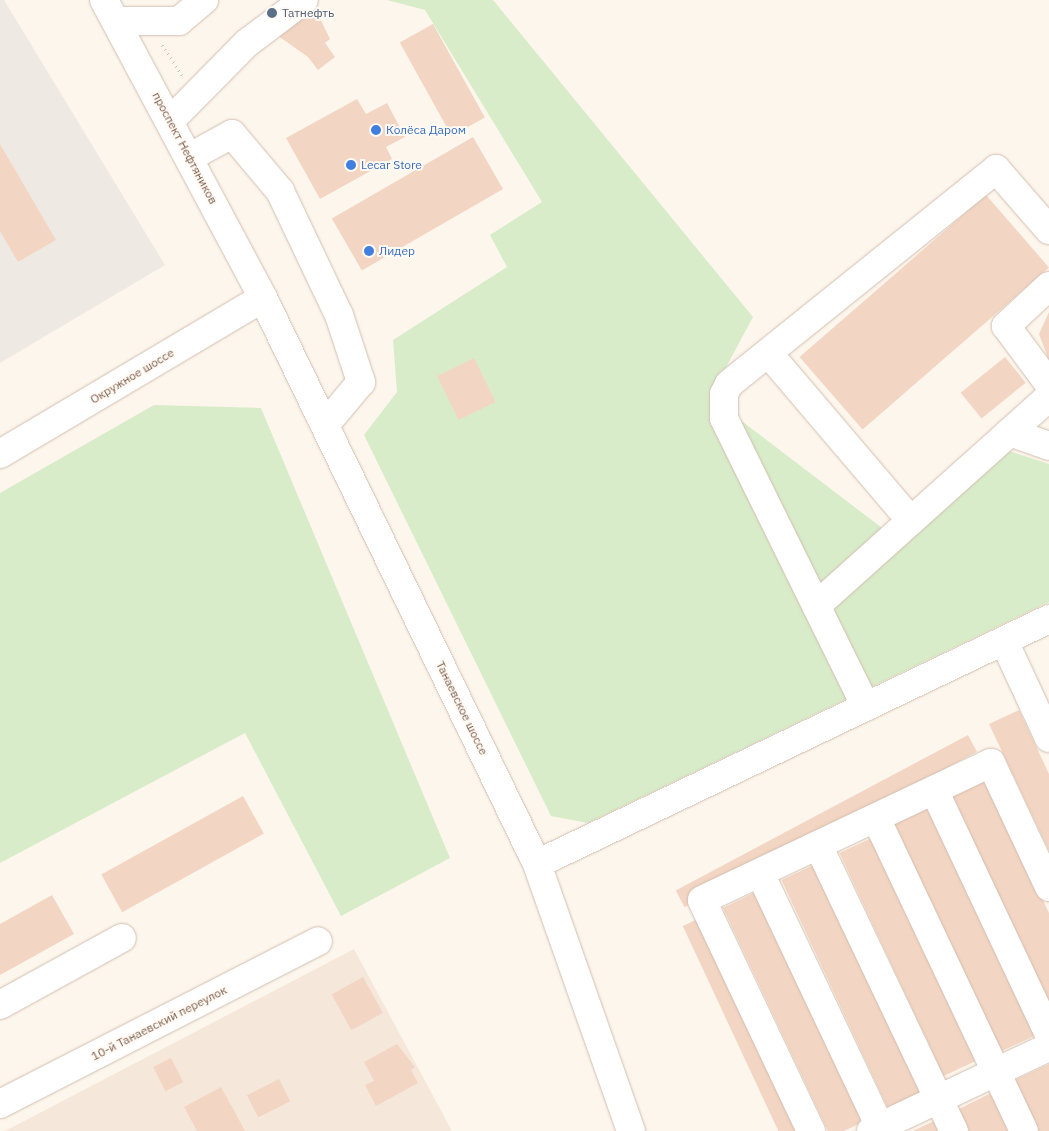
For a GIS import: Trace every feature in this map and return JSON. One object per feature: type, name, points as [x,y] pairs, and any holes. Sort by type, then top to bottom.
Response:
[{"type":"street","points":[[110,11],[146,21],[179,21],[204,0]]},
{"type":"street","points":[[170,121],[247,43],[304,0]]},
{"type":"street","name":"проспект Нефтяников","points":[[110,11],[190,157],[263,298]]},
{"type":"street","points":[[190,157],[232,134],[280,191],[339,315],[361,382],[325,425]]},
{"type":"street","points":[[866,707],[724,418],[722,406],[729,384],[996,169],[1049,230]]},
{"type":"street","points":[[1049,286],[1006,326],[1049,384]]},
{"type":"street","name":"Танаевское шоссе","points":[[263,298],[537,864],[631,1131]]},
{"type":"street","name":"Окружное шоссе","points":[[0,454],[263,298]]},
{"type":"street","points":[[768,354],[911,521]]},
{"type":"street","points":[[816,606],[1049,397]]},
{"type":"street","points":[[1010,432],[1049,446]]},
{"type":"street","points":[[537,864],[1049,619]]},
{"type":"street","points":[[1004,641],[1048,731]]},
{"type":"street","points":[[811,1131],[702,900],[991,763],[1049,887]]},
{"type":"street","points":[[934,790],[1049,1034]]},
{"type":"street","points":[[876,818],[1024,1131]]},
{"type":"street","points":[[818,845],[954,1131]]},
{"type":"street","points":[[760,873],[878,1130],[1049,1047]]},
{"type":"street","points":[[0,1005],[122,938]]},
{"type":"street","name":"10-й Танаевский переулок","points":[[0,1104],[318,941]]},
{"type":"path","points":[[146,21],[195,96]]},
{"type":"shaded area","points":[[0,0],[4,0],[165,265],[0,363]]},
{"type":"shaded area","points":[[354,949],[452,1131],[5,1131]]},
{"type":"green space","points":[[387,0],[493,0],[753,317],[710,397],[890,534],[990,445],[1049,464],[1049,602],[588,823],[551,816],[364,435],[397,392],[393,340],[507,267],[490,235],[542,202],[425,10]]},
{"type":"green space","points":[[154,405],[261,408],[450,858],[341,916],[245,733],[0,863],[0,493]]},
{"type":"building","points":[[312,2],[330,39],[325,43],[335,57],[318,70],[308,57],[274,33]]},
{"type":"building","points":[[433,24],[485,118],[452,136],[400,42]]},
{"type":"building","points":[[357,99],[366,114],[387,103],[405,137],[386,147],[392,159],[320,199],[286,138]]},
{"type":"building","points":[[473,137],[503,189],[362,270],[332,219]]},
{"type":"building","points":[[0,144],[56,240],[18,262],[0,231]]},
{"type":"building","points":[[986,195],[1049,267],[863,429],[800,357]]},
{"type":"building","points":[[1049,312],[1049,361],[1039,334]]},
{"type":"building","points":[[1005,357],[1026,383],[981,419],[961,393]]},
{"type":"building","points":[[474,358],[495,402],[459,420],[437,376]]},
{"type":"building","points":[[1019,710],[1049,774],[1049,851],[989,724]]},
{"type":"building","points":[[968,735],[977,752],[685,907],[676,890]]},
{"type":"building","points":[[986,779],[1049,913],[1049,1002],[951,795]]},
{"type":"building","points":[[243,796],[264,834],[122,912],[101,875]]},
{"type":"building","points":[[929,808],[1035,1035],[1001,1052],[895,824]]},
{"type":"building","points":[[874,837],[978,1060],[944,1076],[840,853]]},
{"type":"building","points":[[816,864],[922,1091],[888,1108],[782,880]]},
{"type":"building","points":[[758,891],[867,1120],[844,1131],[828,1131],[723,908]]},
{"type":"building","points":[[52,895],[74,934],[0,975],[0,924]]},
{"type":"building","points":[[700,918],[799,1131],[778,1131],[683,926]]},
{"type":"building","points":[[363,977],[383,1013],[351,1030],[332,994]]},
{"type":"building","points":[[397,1044],[415,1067],[411,1070],[418,1083],[376,1106],[365,1085],[374,1081],[364,1062]]},
{"type":"building","points":[[171,1058],[183,1082],[165,1091],[153,1067]]},
{"type":"building","points":[[1049,1064],[1049,1131],[1039,1131],[1015,1080]]},
{"type":"building","points":[[279,1079],[290,1101],[258,1118],[247,1095]]},
{"type":"building","points":[[221,1087],[245,1131],[197,1131],[184,1107]]},
{"type":"building","points":[[991,1093],[1009,1131],[969,1131],[959,1109]]},
{"type":"building","points":[[936,1120],[941,1131],[913,1131]]},
{"type":"place","name":"Татнефть","points":[[272,13]]},
{"type":"place","name":"Колёса Даром","points":[[376,130]]},
{"type":"place","name":"Lecar Store","points":[[351,165]]},
{"type":"place","name":"Лидер","points":[[369,251]]}]
